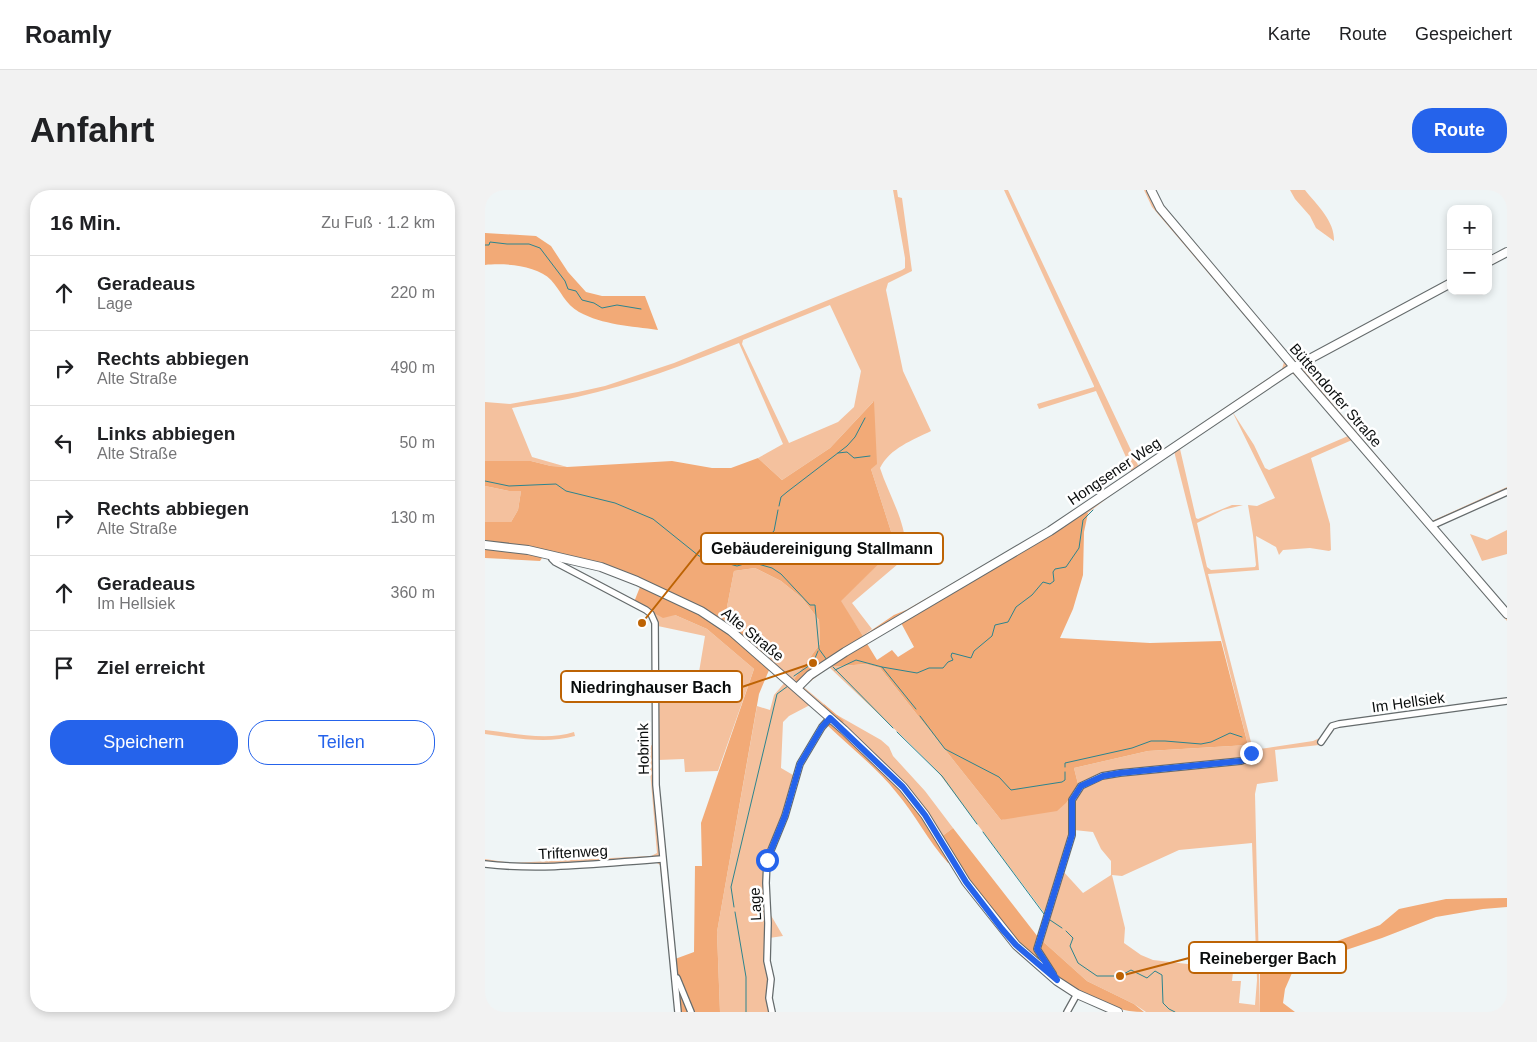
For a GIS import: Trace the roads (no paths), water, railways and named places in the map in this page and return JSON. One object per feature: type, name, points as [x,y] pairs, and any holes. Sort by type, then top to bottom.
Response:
[{"type":"street","name":"Büttendorfer Straße","points":[[1151,190],[1160,208],[1507,614]]},
{"type":"street","points":[[1492,260],[1507,252]]},
{"type":"street","name":"Hongsener Weg","points":[[797,688],[810,675],[845,652],[1050,531],[1294,367],[1447,285]]},
{"type":"street","points":[[1431,526],[1507,492]]},
{"type":"street","name":"Alte Straße","points":[[485,545],[528,550],[601,567],[637,581],[701,611],[731,631],[797,688],[903,787],[925,815],[966,882],[1016,945],[1057,980],[1077,994],[1118,1012]]},
{"type":"street","name":"Hobrink","points":[[553,556],[552,559],[555,562],[646,610],[651,614],[655,623],[655,785],[678,1012]]},
{"type":"street","name":"Im Hellsiek","points":[[1321,742],[1332,726],[1339,724],[1507,700]]},
{"type":"street","name":"Lage","points":[[772,1012],[769,998],[771,979],[767,961],[767,860],[785,816],[800,764],[822,727],[830,718]]},
{"type":"street","name":"Alte Straße","points":[[1057,980],[1037,949],[1072,835],[1072,800],[1081,786],[1091,780],[1120,773],[1241,761],[1249,758],[1251,753]]},
{"type":"street","name":"Triftenweg","points":[[485,864],[510,867],[540,867],[662,859]]},
{"type":"street","points":[[674,972],[691,1012]]},
{"type":"street","points":[[1067,1012],[1077,994]]},
{"type":"waterway","points":[[485,245],[489,245],[490,242],[529,244],[540,248],[565,281],[568,289],[576,291],[582,300],[594,303],[602,308],[617,305],[641,309]]},
{"type":"waterway","points":[[779,506],[781,497],[847,446],[855,437],[865,418]]},
{"type":"waterway","points":[[838,453],[847,452],[854,458],[870,456]]},
{"type":"waterway","points":[[485,481],[509,486],[556,484],[566,491],[615,503],[653,519],[699,556],[737,566],[751,562],[772,568],[781,574],[810,605],[815,605],[819,649],[827,660]]},
{"type":"waterway","points":[[736,564],[774,531],[778,510]]},
{"type":"waterway","points":[[882,667],[917,673],[929,668],[943,668],[948,662],[953,660],[952,653],[971,658],[974,651],[992,636],[995,625],[1008,622],[1016,607],[1032,595],[1043,582],[1050,584],[1054,581],[1053,572],[1055,569],[1066,567],[1079,548],[1083,520],[1093,510]]},
{"type":"waterway","points":[[794,676],[813,663],[818,651]]},
{"type":"waterway","points":[[835,670],[856,660],[882,667],[916,709]]},
{"type":"waterway","points":[[833,667],[893,728]]},
{"type":"waterway","points":[[734,907],[731,887],[777,694],[788,686]]},
{"type":"waterway","points":[[920,716],[945,749],[999,777],[1011,790],[1062,782],[1065,780],[1065,772]]},
{"type":"waterway","points":[[897,732],[942,776],[977,824]]},
{"type":"waterway","points":[[1065,767],[1065,763],[1132,748],[1151,741],[1201,744],[1211,742],[1230,733],[1242,737]]},
{"type":"waterway","points":[[983,832],[1044,914]]},
{"type":"waterway","points":[[735,912],[746,977],[746,1012]]},
{"type":"waterway","points":[[1050,920],[1062,928]]},
{"type":"waterway","points":[[1066,931],[1073,938],[1070,946],[1078,963],[1097,976],[1120,976],[1131,970],[1147,978],[1155,971],[1162,975],[1163,1003],[1175,1012]]},
{"type":"place","name":"Gebäudereinigung Stallmann","points":[[642,623]]},
{"type":"place","name":"Niedringhauser Bach","points":[[813,663]]},
{"type":"place","name":"Reineberger Bach","points":[[1120,976]]}]
